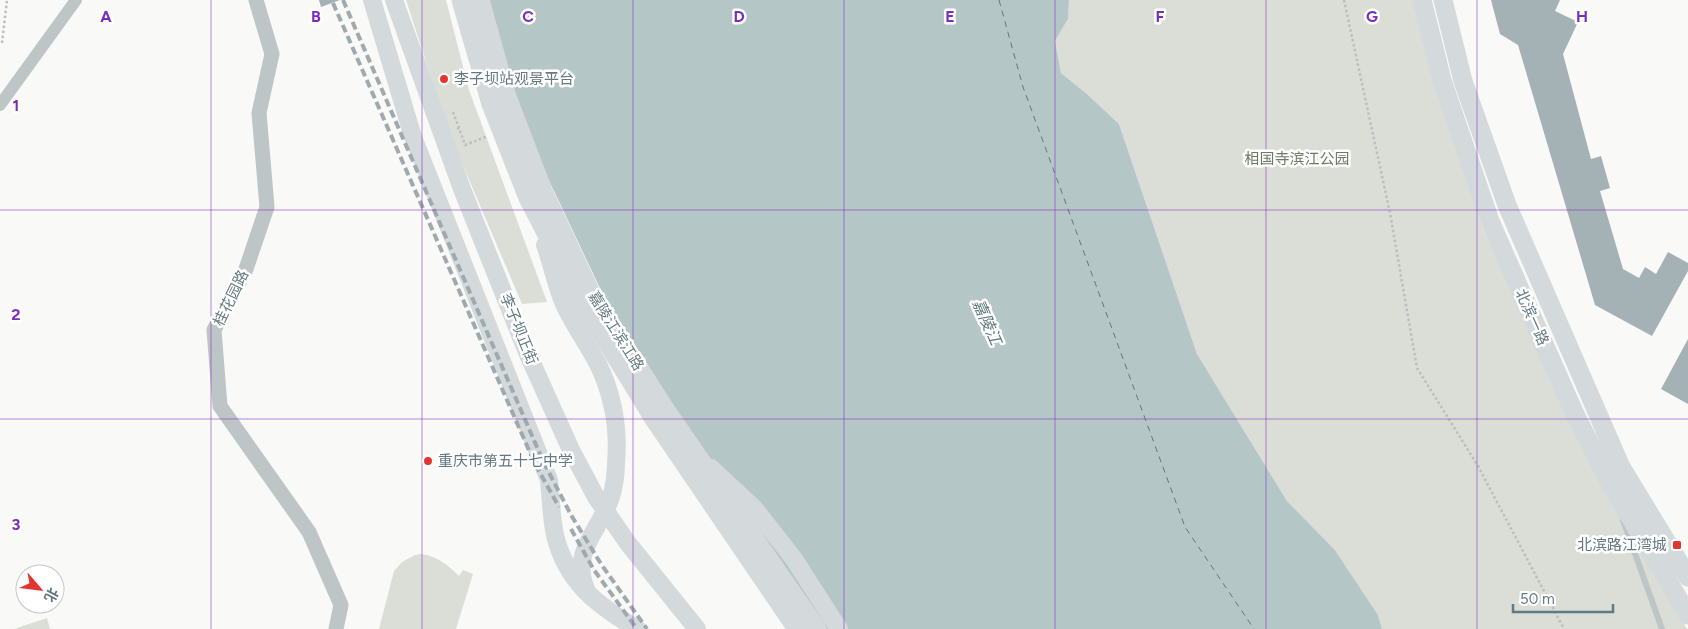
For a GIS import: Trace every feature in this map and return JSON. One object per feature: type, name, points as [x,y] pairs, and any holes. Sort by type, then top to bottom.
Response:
[{"type":"main road","name":"李子坝正街","points":[[372,0],[413,138],[549,480],[555,534],[566,566],[588,595],[617,617],[637,629]]},
{"type":"main road","name":"李子坝正街","points":[[394,0],[462,189],[527,352],[563,432],[596,496],[627,542],[697,629]]},
{"type":"main road","name":"嘉陵江滨江路","points":[[461,0],[491,104],[528,198],[578,295],[654,419],[797,629]]},
{"type":"main road","name":"嘉陵江滨江路","points":[[480,0],[507,98],[543,191],[590,293],[667,412],[817,629]]},
{"type":"main road","name":"北滨一路","points":[[1422,0],[1442,80],[1490,221],[1574,412],[1609,481],[1688,615]]},
{"type":"main road","name":"北滨一路","points":[[1443,0],[1463,81],[1507,205],[1621,467],[1688,577]]},
{"type":"main road","points":[[528,198],[553,268],[563,303],[598,364],[612,399],[617,430],[616,464],[611,497],[581,558],[581,578],[588,595]]},
{"type":"main road","points":[[700,458],[754,508],[794,559],[839,629]]},
{"type":"street","points":[[0,105],[76,0]]},
{"type":"street","name":"桂花园路","points":[[256,0],[272,54],[259,113],[267,207],[246,269],[214,330],[220,406],[309,532],[341,606],[336,629]]},
{"type":"lane","points":[[1609,481],[1662,629]]},
{"type":"path","points":[[0,40],[2,43],[7,0]]},
{"type":"path","points":[[1344,0],[1390,213],[1417,368],[1478,466],[1564,629]]},
{"type":"path","points":[[453,112],[466,145],[502,131]]},
{"type":"path","points":[[451,132],[458,128]]},
{"type":"green space","points":[[406,0],[446,0],[469,90],[547,302],[522,304],[450,135]]},
{"type":"green space","name":"相国寺滨江公园","points":[[1069,0],[1415,0],[1436,83],[1482,227],[1603,487],[1687,629],[1382,629],[1378,615],[1335,550],[1287,501],[1197,354],[1119,124],[1061,73],[1055,41],[1068,19]]},
{"type":"green space","points":[[421,554],[442,562],[459,576],[463,570],[473,574],[456,629],[379,629],[394,571],[402,562]]},
{"type":"green space","points":[[47,618],[50,629],[14,629]]},
{"type":"water","name":"嘉陵江","points":[[469,0],[1069,0],[1068,19],[1055,41],[1061,73],[1119,124],[1197,354],[1287,501],[1335,550],[1378,615],[1382,629],[826,629],[700,500],[555,193],[471,25]]},
{"type":"building","points":[[319,0],[340,0],[321,7]]},
{"type":"building","points":[[1491,0],[1560,0],[1555,11],[1578,22],[1563,54],[1591,159],[1601,156],[1610,188],[1600,191],[1623,269],[1639,278],[1645,267],[1656,274],[1668,252],[1688,263],[1688,271],[1652,336],[1595,305],[1518,45],[1500,34]]},
{"type":"building","points":[[1688,339],[1688,404],[1661,389]]},
{"type":"ferry route","points":[[999,0],[1023,87],[1185,527],[1254,629]]},
{"type":"railway","points":[[343,0],[543,461],[571,515],[601,564],[647,629]]},
{"type":"railway","points":[[333,3],[535,464],[559,507]]},
{"type":"railway","points":[[571,529],[594,570],[637,629]]},
{"type":"place","name":"李子坝站观景平台","points":[[444,79]]},
{"type":"place","name":"重庆市第五十七中学","points":[[428,461]]},
{"type":"place","name":"北滨路江湾城","points":[[1677,545]]}]
